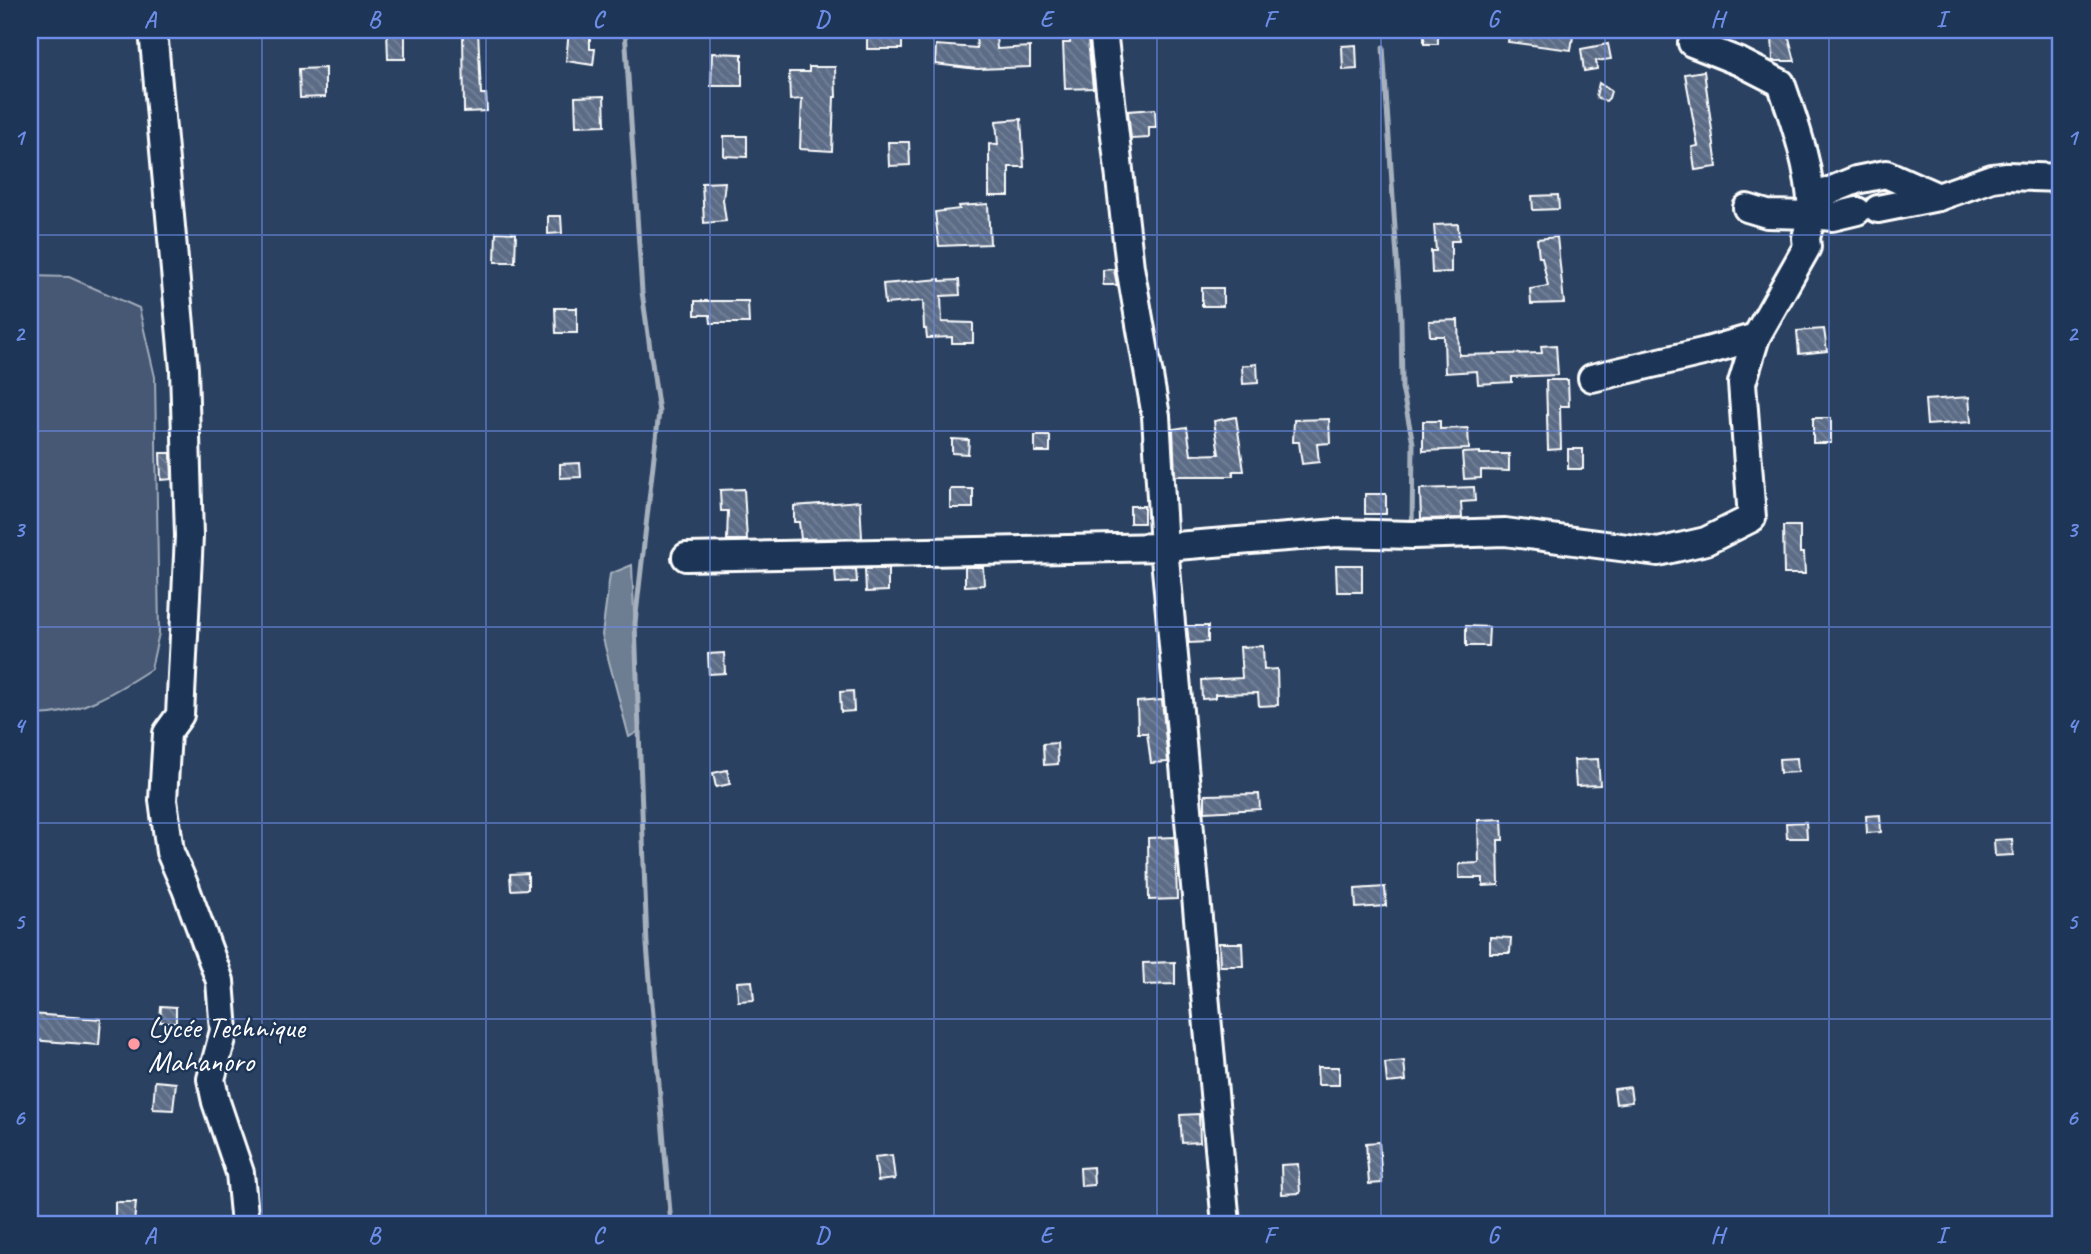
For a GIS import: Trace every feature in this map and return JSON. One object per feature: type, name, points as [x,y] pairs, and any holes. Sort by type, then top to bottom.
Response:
[{"type":"street","points":[[153,30],[184,369],[189,536],[180,715],[167,733],[163,800],[170,852],[220,981],[224,1031],[211,1079],[240,1173],[245,1224]]},
{"type":"street","points":[[1103,30],[1130,267],[1156,416],[1164,547],[1226,1224]]},
{"type":"street","points":[[686,557],[1164,547],[1337,533],[1413,535],[1505,532],[1658,552],[1706,541],[1752,518],[1742,383],[1756,337],[1807,247],[1812,211],[1810,183],[1800,138],[1781,83],[1740,62],[1692,43]]},
{"type":"street","points":[[1812,211],[1827,192],[1856,180],[1886,174],[1938,197]]},
{"type":"street","points":[[1747,208],[1767,214],[1812,211],[1832,217],[1938,197],[1992,178],[2061,178]]},
{"type":"street","points":[[1592,377],[1756,337]]},
{"type":"shaded area","points":[[30,276],[69,277],[139,308],[155,377],[159,633],[151,669],[94,702],[47,715],[30,715]]},
{"type":"shaded area","points":[[632,565],[639,731],[629,737],[602,635],[610,574]]},
{"type":"building","points":[[387,30],[405,30],[405,59],[388,59]]},
{"type":"building","points":[[463,30],[478,30],[481,94],[486,94],[487,111],[464,112]]},
{"type":"building","points":[[569,30],[590,31],[590,49],[595,49],[593,65],[566,61]]},
{"type":"building","points":[[1424,30],[1438,30],[1438,44],[1424,44]]},
{"type":"building","points":[[1540,30],[1574,30],[1571,50],[1508,42],[1509,34],[1539,33]]},
{"type":"building","points":[[1087,31],[1093,88],[1065,89],[1063,43],[1070,43],[1070,32]]},
{"type":"building","points":[[867,34],[902,34],[902,49],[867,49]]},
{"type":"building","points":[[1772,34],[1788,34],[1795,61],[1773,61]]},
{"type":"building","points":[[996,36],[997,49],[1030,47],[1030,67],[977,69],[935,64],[936,45],[977,48],[976,37]]},
{"type":"building","points":[[1608,44],[1611,59],[1596,61],[1597,69],[1584,71],[1581,49]]},
{"type":"building","points":[[1356,45],[1357,69],[1343,70],[1342,46]]},
{"type":"building","points":[[712,53],[742,54],[742,86],[711,86]]},
{"type":"building","points":[[809,67],[835,67],[832,151],[800,149],[802,99],[790,100],[789,72],[809,72]]},
{"type":"building","points":[[325,68],[325,97],[300,98],[299,69]]},
{"type":"building","points":[[1704,71],[1717,167],[1695,170],[1692,147],[1698,146],[1685,74]]},
{"type":"building","points":[[1599,83],[1611,91],[1606,101],[1596,96]]},
{"type":"building","points":[[604,96],[605,125],[576,126],[575,97]]},
{"type":"building","points":[[1155,109],[1156,127],[1149,127],[1149,138],[1131,139],[1128,111]]},
{"type":"building","points":[[1021,119],[1024,167],[1009,167],[1009,196],[989,196],[989,144],[998,145],[996,121]]},
{"type":"building","points":[[724,136],[747,136],[747,157],[724,156]]},
{"type":"building","points":[[888,142],[909,142],[910,165],[889,166]]},
{"type":"building","points":[[725,182],[723,200],[726,221],[704,223],[702,183]]},
{"type":"building","points":[[1558,195],[1559,209],[1533,210],[1532,196]]},
{"type":"building","points":[[988,204],[990,244],[939,246],[935,212],[960,209],[959,206]]},
{"type":"building","points":[[548,216],[561,216],[562,233],[548,234]]},
{"type":"building","points":[[1458,224],[1459,241],[1451,241],[1451,272],[1432,273],[1431,251],[1436,251],[1434,225]]},
{"type":"building","points":[[496,232],[516,233],[515,262],[495,262]]},
{"type":"building","points":[[1557,237],[1564,303],[1531,304],[1530,289],[1548,286],[1542,257],[1539,257],[1537,239]]},
{"type":"building","points":[[1114,269],[1117,285],[1103,285],[1103,270]]},
{"type":"building","points":[[959,280],[960,295],[941,296],[942,322],[973,323],[973,343],[952,343],[952,337],[927,338],[923,301],[885,304],[883,284]]},
{"type":"building","points":[[1202,288],[1223,288],[1223,306],[1202,306]]},
{"type":"building","points":[[695,301],[748,301],[749,323],[711,323],[710,315],[695,315]]},
{"type":"building","points":[[555,308],[577,308],[577,333],[556,333]]},
{"type":"building","points":[[1458,320],[1459,355],[1542,353],[1541,346],[1556,345],[1558,375],[1512,377],[1512,382],[1478,384],[1477,371],[1445,373],[1444,336],[1430,336],[1429,321]]},
{"type":"building","points":[[1824,329],[1827,351],[1799,354],[1797,331]]},
{"type":"building","points":[[1257,364],[1258,383],[1243,384],[1242,366]]},
{"type":"building","points":[[1546,380],[1568,380],[1569,406],[1560,406],[1561,449],[1548,450]]},
{"type":"building","points":[[1969,397],[1971,422],[1927,425],[1925,400]]},
{"type":"building","points":[[1236,417],[1244,471],[1233,471],[1233,476],[1175,476],[1173,429],[1187,427],[1191,455],[1219,454],[1214,421]]},
{"type":"building","points":[[1813,418],[1831,418],[1831,443],[1813,443]]},
{"type":"building","points":[[1329,419],[1330,443],[1317,444],[1319,462],[1302,464],[1299,442],[1293,442],[1294,420]]},
{"type":"building","points":[[1423,421],[1440,421],[1440,429],[1468,428],[1469,449],[1423,451]]},
{"type":"building","points":[[1035,436],[1050,436],[1050,452],[1035,452]]},
{"type":"building","points":[[952,439],[969,440],[968,454],[952,453]]},
{"type":"building","points":[[1568,449],[1583,449],[1583,469],[1568,469]]},
{"type":"building","points":[[160,453],[171,453],[172,479],[161,480]]},
{"type":"building","points":[[1462,453],[1509,454],[1509,471],[1481,470],[1481,478],[1464,479]]},
{"type":"building","points":[[580,463],[581,477],[560,478],[560,464]]},
{"type":"building","points":[[1474,487],[1475,501],[1461,502],[1462,518],[1421,519],[1420,489]]},
{"type":"building","points":[[744,489],[747,540],[727,540],[728,511],[721,511],[720,490]]},
{"type":"building","points":[[950,489],[973,489],[973,508],[950,508]]},
{"type":"building","points":[[1365,494],[1386,494],[1386,514],[1365,514]]},
{"type":"building","points":[[860,501],[862,538],[801,539],[799,522],[794,522],[794,506]]},
{"type":"building","points":[[1130,506],[1144,506],[1144,523],[1130,523]]},
{"type":"building","points":[[1783,526],[1800,526],[1800,553],[1804,553],[1805,574],[1784,574]]},
{"type":"building","points":[[1336,565],[1362,565],[1362,592],[1337,592]]},
{"type":"building","points":[[965,567],[983,567],[984,585],[965,586]]},
{"type":"building","points":[[856,569],[857,582],[836,583],[835,570]]},
{"type":"building","points":[[865,569],[888,569],[888,591],[866,592]]},
{"type":"building","points":[[1187,626],[1208,626],[1208,642],[1189,643]]},
{"type":"building","points":[[1466,626],[1489,627],[1488,646],[1466,646]]},
{"type":"building","points":[[1263,646],[1264,670],[1277,669],[1278,705],[1259,706],[1258,693],[1215,694],[1215,698],[1202,699],[1201,680],[1242,678],[1240,647]]},
{"type":"building","points":[[724,653],[725,673],[709,674],[708,654]]},
{"type":"building","points":[[853,691],[854,711],[841,712],[840,692]]},
{"type":"building","points":[[1162,700],[1168,762],[1151,763],[1147,733],[1138,733],[1137,702]]},
{"type":"building","points":[[1057,743],[1058,764],[1044,765],[1043,744]]},
{"type":"building","points":[[1797,758],[1798,772],[1780,773],[1779,759]]},
{"type":"building","points":[[1598,759],[1600,785],[1576,786],[1574,760]]},
{"type":"building","points":[[727,770],[730,784],[716,787],[713,773]]},
{"type":"building","points":[[1259,794],[1260,809],[1205,812],[1205,795]]},
{"type":"building","points":[[1880,815],[1881,832],[1867,833],[1866,816]]},
{"type":"building","points":[[1502,819],[1503,840],[1498,840],[1499,885],[1483,886],[1483,878],[1459,878],[1459,864],[1479,863],[1478,820]]},
{"type":"building","points":[[1806,822],[1807,838],[1787,838],[1786,823]]},
{"type":"building","points":[[1175,837],[1177,899],[1149,900],[1148,838]]},
{"type":"building","points":[[2012,839],[2013,855],[1995,856],[1994,840]]},
{"type":"building","points":[[528,873],[528,889],[511,890],[510,874]]},
{"type":"building","points":[[1385,887],[1386,906],[1356,908],[1355,889]]},
{"type":"building","points":[[1490,937],[1511,938],[1510,953],[1490,953]]},
{"type":"building","points":[[1219,943],[1242,943],[1243,966],[1220,966]]},
{"type":"building","points":[[1175,962],[1175,984],[1144,985],[1143,963]]},
{"type":"building","points":[[752,981],[754,1000],[738,1001],[737,982]]},
{"type":"building","points":[[161,1006],[176,1007],[176,1022],[160,1022]]},
{"type":"building","points":[[30,1014],[101,1019],[99,1045],[30,1040]]},
{"type":"building","points":[[1404,1061],[1406,1081],[1387,1083],[1385,1063]]},
{"type":"building","points":[[1317,1067],[1339,1067],[1339,1085],[1318,1085]]},
{"type":"building","points":[[155,1081],[176,1083],[173,1110],[153,1109]]},
{"type":"building","points":[[1630,1087],[1632,1102],[1616,1104],[1614,1089]]},
{"type":"building","points":[[1199,1114],[1200,1142],[1182,1143],[1180,1115]]},
{"type":"building","points":[[1379,1142],[1382,1183],[1369,1184],[1366,1143]]},
{"type":"building","points":[[892,1155],[895,1179],[878,1181],[875,1157]]},
{"type":"building","points":[[1298,1164],[1300,1193],[1282,1194],[1281,1165]]},
{"type":"building","points":[[1093,1167],[1094,1185],[1081,1186],[1080,1168]]},
{"type":"building","points":[[115,1202],[136,1202],[134,1224],[115,1224]]},
{"type":"waterway","points":[[625,30],[642,292],[659,412],[635,623],[647,945],[671,1224]]},
{"type":"waterway","points":[[1383,47],[1401,319],[1402,388],[1413,443],[1412,528]]},
{"type":"place","name":"Lycée Technique Mahanoro","points":[[134,1044]]}]
